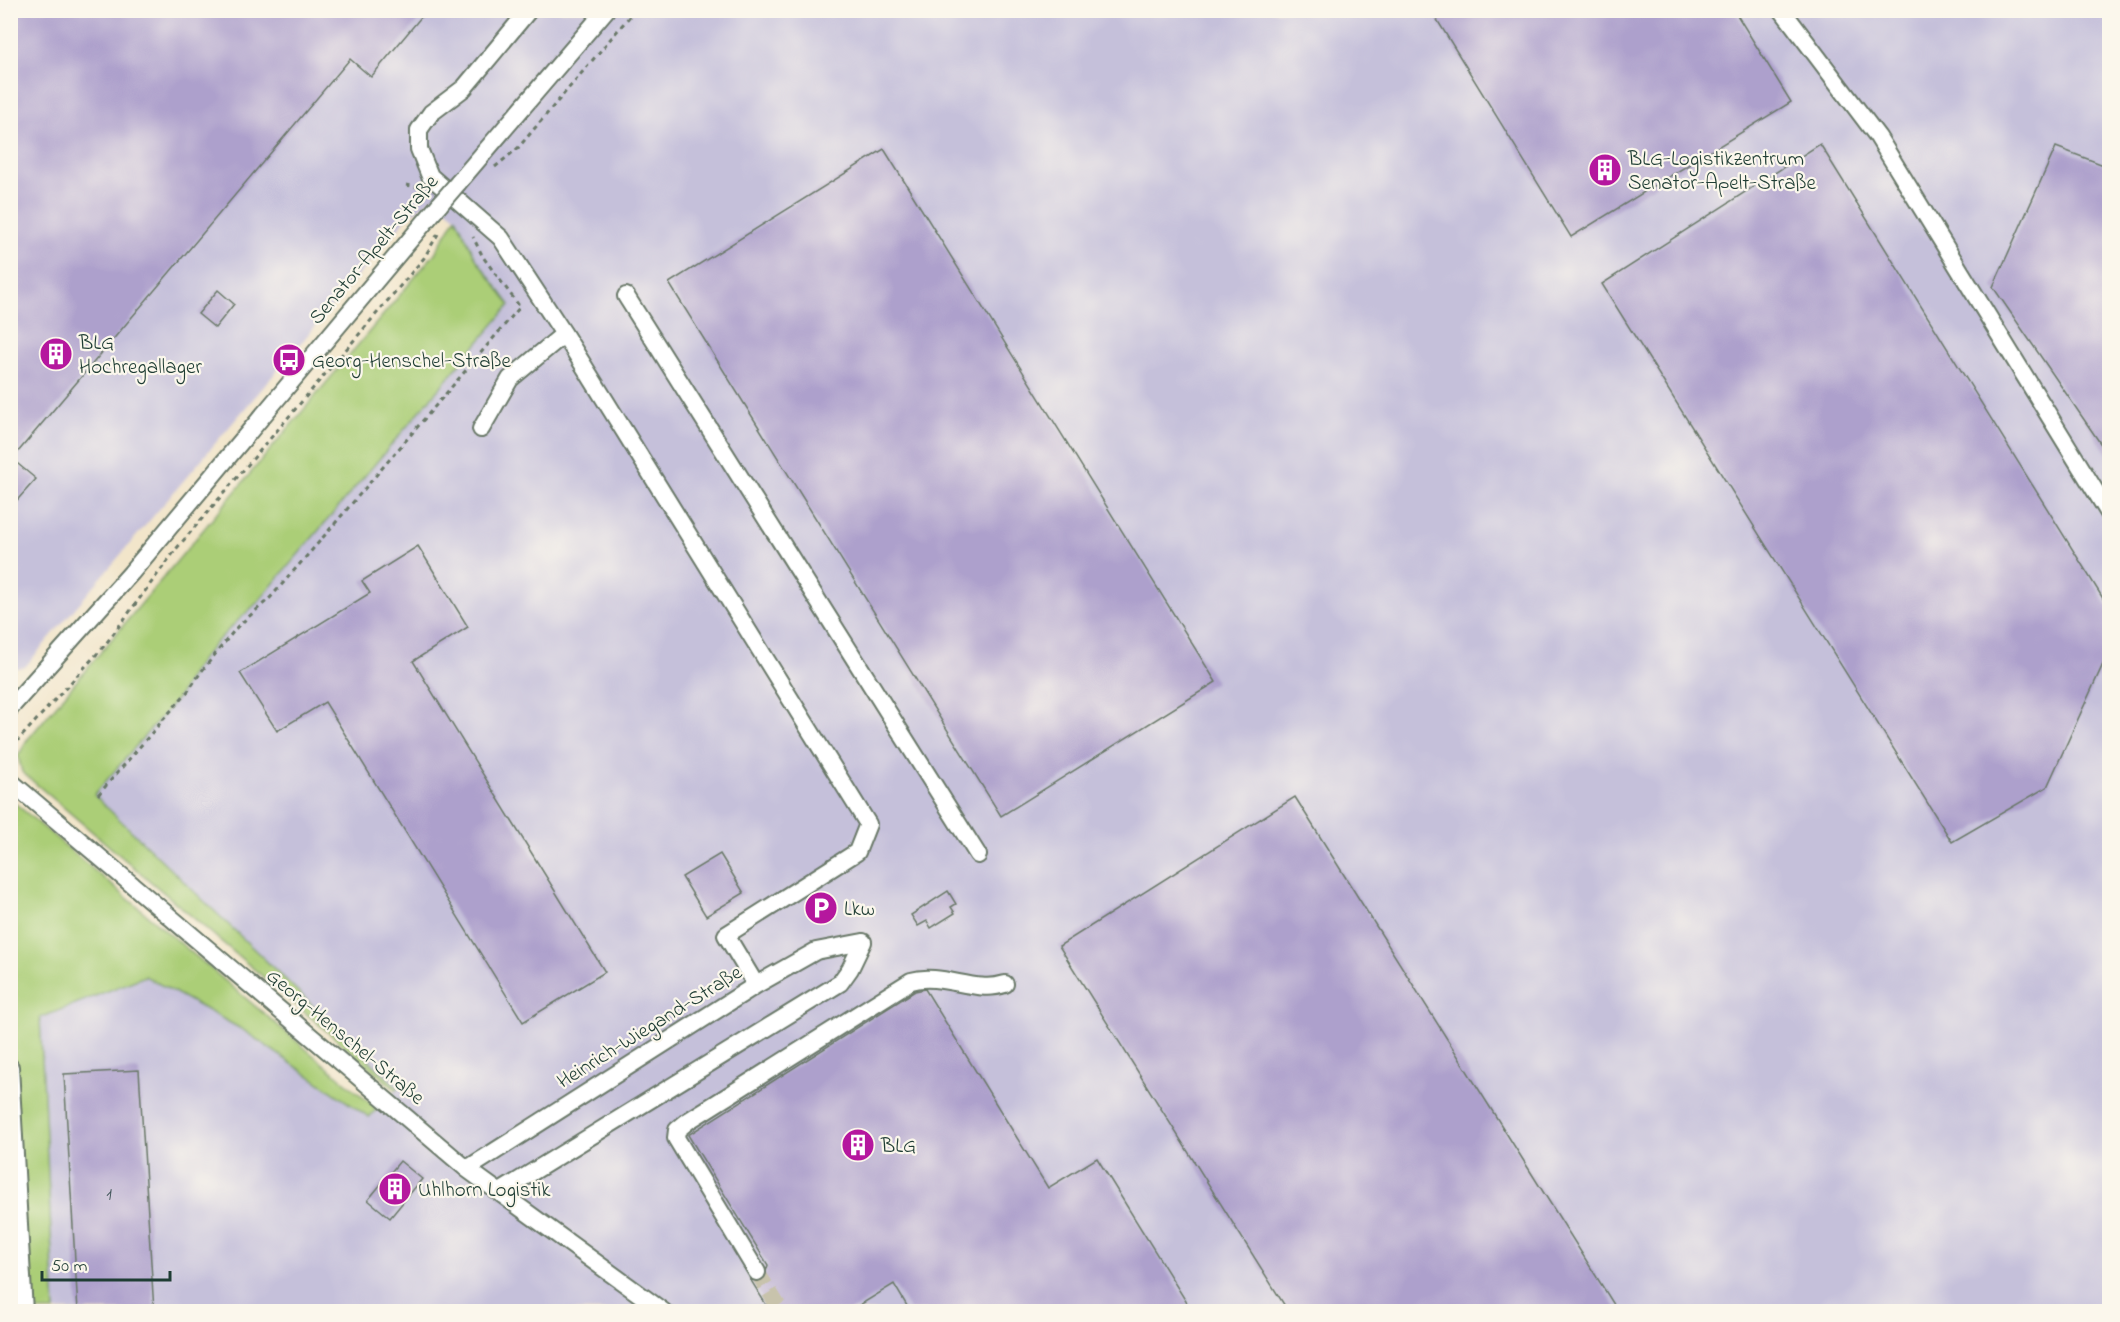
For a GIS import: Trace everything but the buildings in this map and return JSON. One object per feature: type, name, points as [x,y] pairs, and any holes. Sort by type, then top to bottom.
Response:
[{"type":"street","points":[[529,10],[464,88],[431,113],[419,130],[419,149],[426,182],[501,238],[564,334],[868,824],[857,852],[726,935],[756,985]]},
{"type":"street","name":"Senator-Apelt-Straße","points":[[10,708],[131,573],[606,10]]},
{"type":"street","points":[[1782,10],[1878,138],[2109,515]]},
{"type":"street","points":[[626,296],[978,855]]},
{"type":"street","points":[[481,429],[510,379],[564,334]]},
{"type":"street","name":"Georg-Henschel-Straße","points":[[10,781],[467,1169],[664,1311]]},
{"type":"street","name":"Heinrich-Wiegand-Straße","points":[[467,1169],[756,985],[816,951],[863,942],[850,969],[840,983],[500,1192]]},
{"type":"street","points":[[757,1272],[676,1138],[677,1130],[698,1114],[911,981],[923,977],[994,988],[1005,984]]},
{"type":"street","points":[[10,1067],[24,1311]]},
{"type":"path","points":[[491,171],[518,148],[635,10]]},
{"type":"path","points":[[406,185],[426,182]]},
{"type":"path","points":[[10,749],[105,645],[177,548],[424,258],[439,232]]},
{"type":"path","points":[[98,795],[188,691],[237,627],[270,597],[319,542],[520,307],[483,257],[472,237]]},
{"type":"shaded area","points":[[10,11],[2109,11],[2109,1311],[55,1311],[39,1018],[145,976],[243,1030],[369,1116],[397,1088],[93,795],[179,696],[188,677],[219,636],[257,603],[510,305],[477,260],[456,217],[433,198],[408,217],[25,667],[11,669]]},
{"type":"green space","points":[[456,217],[477,260],[510,305],[257,603],[203,657],[179,696],[94,795],[398,1088],[396,1090],[22,772],[18,756],[28,739],[435,253]]},
{"type":"green space","points":[[10,799],[377,1109],[369,1117],[243,1030],[145,976],[40,1018],[55,1311],[11,1311]]},
{"type":"tunnel","points":[[757,1272],[782,1312]]},
{"type":"place","name":"BLG-Logistikzentrum Senator-Apelt-Straße","points":[[1605,170]]},
{"type":"place","name":"BLG Hochregallager","points":[[56,354]]},
{"type":"place","name":"Georg-Henschel-Straße","points":[[289,360]]},
{"type":"place","name":"Lkw","points":[[821,908]]},
{"type":"place","name":"BLG","points":[[858,1145]]},
{"type":"place","name":"Uhlhorn Logistik","points":[[395,1189]]}]
